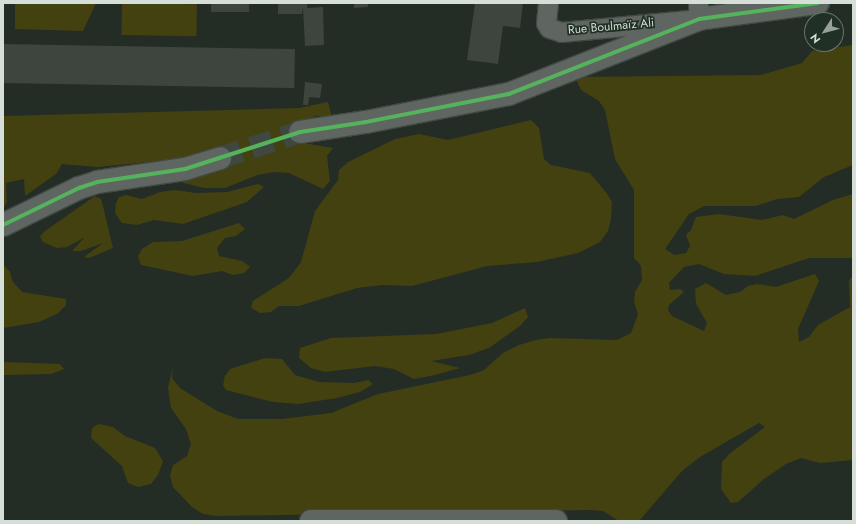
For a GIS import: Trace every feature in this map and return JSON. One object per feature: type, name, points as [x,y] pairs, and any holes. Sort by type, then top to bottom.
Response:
[{"type":"street","name":"Rue Boulmaïz Ali","points":[[548,3],[546,23],[549,28],[561,32],[698,11]]},
{"type":"street","points":[[300,132],[366,122],[509,94],[698,11],[818,3]]},
{"type":"street","points":[[3,225],[79,188],[97,182],[173,172],[220,158]]},
{"type":"street","points":[[311,521],[556,521]]},
{"type":"shaded area","points":[[15,3],[96,3],[83,31],[15,29]]},
{"type":"shaded area","points":[[122,3],[197,4],[196,36],[121,35]]},
{"type":"shaded area","points":[[853,45],[853,165],[824,177],[799,197],[777,199],[756,206],[704,206],[689,214],[665,249],[675,255],[686,253],[690,246],[686,235],[691,230],[696,217],[719,214],[762,220],[783,215],[794,219],[833,200],[853,194],[853,258],[809,258],[755,276],[724,274],[699,264],[684,267],[669,283],[670,290],[680,289],[684,292],[669,305],[668,310],[672,316],[704,331],[707,323],[696,304],[695,289],[706,283],[726,295],[740,292],[748,286],[757,284],[776,287],[815,274],[819,281],[798,329],[799,342],[809,337],[818,325],[850,307],[849,280],[853,276],[853,460],[820,463],[801,458],[786,464],[764,479],[738,502],[731,503],[721,489],[722,462],[729,454],[765,427],[759,423],[700,457],[682,471],[639,521],[619,521],[603,511],[591,510],[216,516],[203,514],[192,507],[173,487],[170,475],[173,465],[187,456],[191,444],[186,429],[171,408],[168,388],[173,367],[172,378],[180,388],[217,411],[238,419],[282,419],[331,413],[378,394],[470,375],[484,370],[503,353],[519,345],[536,340],[549,338],[617,340],[631,333],[638,314],[634,302],[635,292],[642,280],[641,266],[634,258],[634,190],[615,159],[605,110],[599,101],[581,90],[575,77],[761,75],[802,63],[811,52],[844,52],[844,46]]},
{"type":"shaded area","points":[[328,102],[332,117],[315,116],[306,122],[297,142],[333,148],[327,156],[330,181],[323,189],[289,173],[274,172],[257,175],[225,188],[205,188],[183,183],[189,175],[238,164],[230,164],[207,154],[196,154],[178,159],[98,167],[62,164],[56,174],[25,196],[24,179],[6,183],[7,202],[3,209],[3,116],[299,108]]},
{"type":"shaded area","points":[[531,120],[539,128],[544,159],[551,165],[590,173],[612,202],[611,219],[608,231],[600,242],[578,253],[537,262],[487,266],[412,286],[382,285],[357,288],[299,306],[279,306],[271,312],[260,313],[251,308],[253,301],[289,278],[301,262],[315,211],[338,180],[339,170],[348,162],[395,139],[419,134],[448,140]]},
{"type":"shaded area","points":[[258,184],[264,187],[247,202],[183,224],[154,220],[137,225],[122,223],[115,213],[116,203],[119,197],[126,195],[142,199],[160,192],[175,190],[196,193],[227,192]]},
{"type":"shaded area","points":[[95,196],[101,199],[113,248],[89,258],[84,257],[103,243],[81,251],[72,251],[85,237],[67,247],[57,248],[43,242],[40,236],[45,231]]},
{"type":"shaded area","points":[[239,223],[245,229],[236,236],[225,238],[217,248],[219,256],[242,261],[250,267],[244,273],[233,275],[222,271],[193,276],[141,265],[138,256],[142,249],[153,242],[182,241]]},
{"type":"shaded area","points":[[3,264],[10,272],[13,282],[22,292],[66,299],[66,305],[57,314],[39,322],[3,328]]},
{"type":"shaded area","points":[[525,308],[528,317],[520,326],[489,348],[469,355],[431,361],[460,368],[435,375],[414,379],[394,369],[375,366],[325,372],[311,368],[299,358],[300,348],[331,338],[436,334],[492,323]]},
{"type":"shaded area","points":[[265,358],[282,359],[295,375],[319,382],[354,383],[368,380],[373,384],[360,392],[337,398],[298,404],[273,402],[226,390],[223,385],[225,376],[230,369]]},
{"type":"shaded area","points":[[3,362],[60,364],[64,369],[51,374],[3,375]]},
{"type":"shaded area","points":[[99,424],[113,427],[125,436],[155,448],[163,461],[158,475],[151,484],[138,487],[128,483],[122,466],[91,438],[92,428]]},
{"type":"building","points":[[211,3],[249,3],[249,12],[211,12]]},
{"type":"building","points":[[278,3],[307,3],[307,8],[323,7],[324,45],[305,46],[303,8],[302,14],[278,14]]},
{"type":"building","points":[[354,3],[368,3],[368,7],[354,8]]},
{"type":"building","points":[[475,3],[523,3],[520,28],[503,26],[498,64],[467,60]]},
{"type":"building","points":[[3,44],[295,49],[294,88],[3,83]]},
{"type":"building","points":[[305,82],[322,84],[320,98],[309,97],[308,105],[303,105]]},
{"type":"tunnel","points":[[220,158],[300,132]]},
{"type":"cycle path","points":[[3,225],[79,188],[97,182],[185,169],[300,132],[366,122],[509,94],[699,19],[818,3]]}]
